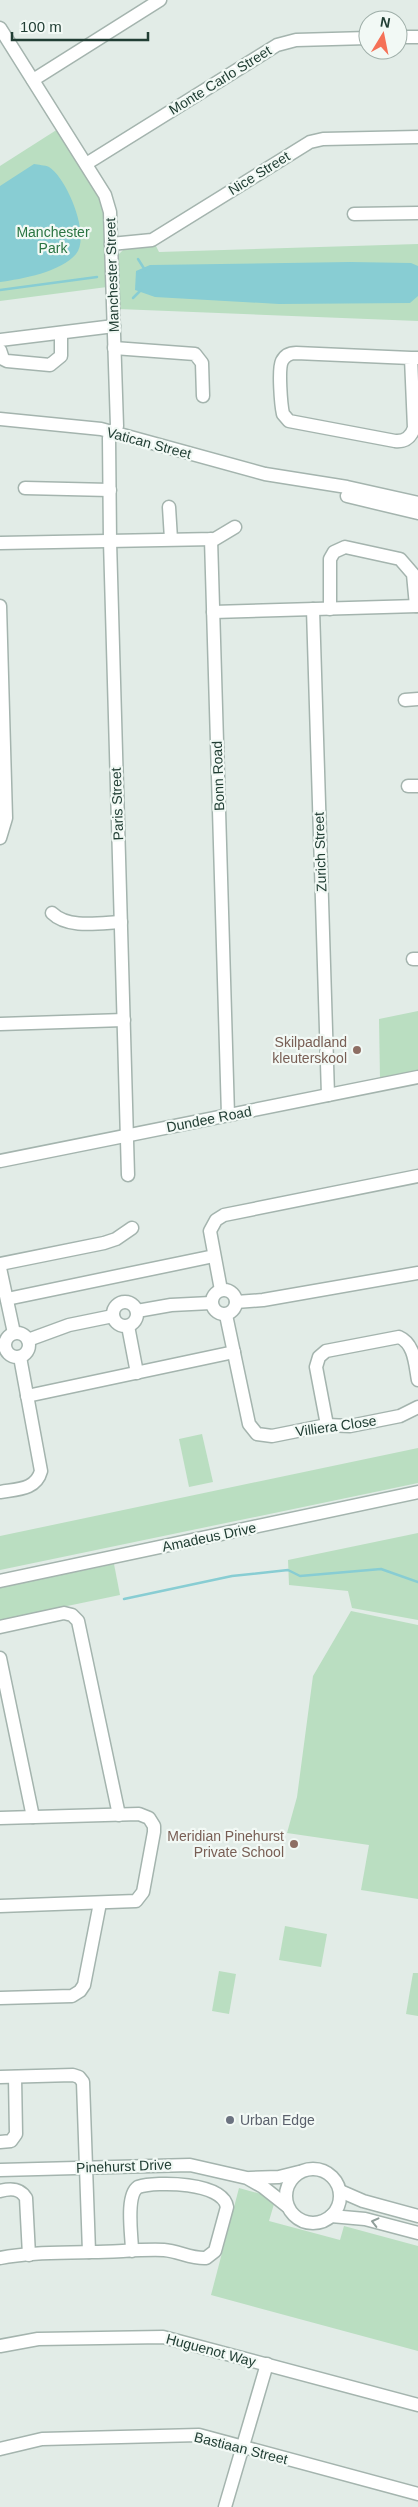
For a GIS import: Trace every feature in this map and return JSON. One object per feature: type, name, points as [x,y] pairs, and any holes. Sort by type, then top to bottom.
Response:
[{"type":"street","points":[[33,80],[160,0]]},
{"type":"street","name":"Manchester Street","points":[[0,28],[86,164],[109,204],[117,426],[112,433]]},
{"type":"street","name":"Monte Carlo Street","points":[[86,164],[277,45],[296,40],[358,38]]},
{"type":"street","name":"Nice Street","points":[[111,244],[152,240],[310,142],[323,139],[418,136]]},
{"type":"street","points":[[354,214],[418,213]]},
{"type":"street","points":[[0,340],[114,326]]},
{"type":"street","points":[[0,350],[3,358],[7,361],[50,365],[61,356],[61,333]]},
{"type":"street","points":[[114,348],[195,354],[202,363],[203,396]]},
{"type":"street","points":[[289,354],[415,358],[414,428],[404,440],[395,441],[289,420],[282,414],[280,365],[289,354]]},
{"type":"street","name":"Vatican Street","points":[[0,418],[112,433],[222,463],[295,480],[330,484],[418,503]]},
{"type":"street","name":"Paris Street","points":[[112,433],[109,438],[110,541],[128,1175]]},
{"type":"street","name":"Vatican Street","points":[[295,480],[311,487],[418,513]]},
{"type":"street","points":[[25,488],[110,490]]},
{"type":"street","points":[[170,507],[171,540]]},
{"type":"street","points":[[0,543],[211,539],[221,537],[234,527]]},
{"type":"street","name":"Bonn Road","points":[[211,539],[228,1115]]},
{"type":"street","points":[[213,612],[330,609],[417,606],[414,574],[400,558],[345,546],[334,552],[330,559],[330,609]]},
{"type":"street","points":[[0,606],[6,818],[0,838]]},
{"type":"street","name":"Zurich Street","points":[[313,609],[328,1095]]},
{"type":"street","points":[[52,913],[63,921],[73,923],[121,922]]},
{"type":"street","points":[[0,1024],[124,1020]]},
{"type":"street","name":"Dundee Road","points":[[0,1161],[418,1076]]},
{"type":"street","points":[[221,1290],[210,1231],[216,1220],[224,1215],[418,1176]]},
{"type":"street","points":[[14,1333],[0,1266],[104,1243],[116,1239],[132,1228]]},
{"type":"street","points":[[7,1299],[214,1256]]},
{"type":"street","points":[[236,1302],[263,1300],[418,1273]]},
{"type":"street","points":[[221,1290],[231,1292],[236,1302],[235,1309],[226,1315],[218,1313],[211,1303],[214,1295],[221,1290]]},
{"type":"street","points":[[122,1302],[130,1303],[137,1311],[136,1320],[128,1326],[118,1325],[113,1316],[115,1307],[122,1302]]},
{"type":"street","points":[[137,1311],[171,1305],[211,1303]]},
{"type":"street","name":"Villiera Close","points":[[226,1315],[249,1424],[254,1431],[261,1435],[272,1436],[327,1425],[350,1426],[400,1416],[418,1407]]},
{"type":"street","points":[[28,1340],[69,1325],[113,1316]]},
{"type":"street","points":[[128,1326],[137,1373]]},
{"type":"street","points":[[14,1333],[21,1333],[28,1340],[27,1352],[20,1357],[3,1351],[6,1340],[14,1333]]},
{"type":"street","points":[[327,1425],[316,1367],[319,1357],[326,1351],[399,1337],[408,1342],[411,1348],[418,1380]]},
{"type":"street","points":[[27,1396],[234,1352]]},
{"type":"street","points":[[0,1492],[31,1486],[40,1474],[41,1461],[20,1357]]},
{"type":"street","name":"Amadeus Drive","points":[[0,1580],[418,1492]]},
{"type":"street","points":[[0,1627],[64,1613],[72,1615],[78,1621],[119,1815]]},
{"type":"street","points":[[0,1658],[33,1817]]},
{"type":"street","points":[[0,1818],[143,1815],[151,1820],[154,1826],[143,1892],[137,1900],[0,1906]]},
{"type":"street","points":[[0,1998],[69,1996],[80,1991],[84,1985],[100,1902]]},
{"type":"street","points":[[0,2077],[73,2075],[82,2080],[84,2085],[89,2252]]},
{"type":"street","points":[[0,2142],[10,2141],[16,2134],[15,2077]]},
{"type":"street","name":"Pinehurst Drive","points":[[0,2170],[190,2165],[247,2178],[279,2177],[299,2172]]},
{"type":"street","points":[[307,2169],[324,2171],[332,2176],[340,2191],[337,2209],[324,2221],[307,2222],[299,2219],[287,2206],[287,2187],[291,2178],[299,2172],[307,2169]]},
{"type":"street","name":"Pinehurst Drive","points":[[247,2178],[273,2194],[287,2206]]},
{"type":"street","points":[[0,2258],[89,2252],[132,2251],[164,2250],[199,2258],[208,2257],[215,2251],[227,2207],[225,2200],[216,2193],[185,2185],[138,2186],[133,2191],[130,2200],[132,2251]]},
{"type":"street","points":[[0,2191],[15,2189],[22,2192],[26,2198],[29,2255]]},
{"type":"street","points":[[340,2191],[363,2201],[418,2216]]},
{"type":"street","points":[[331,2216],[357,2218],[418,2233]]},
{"type":"street","name":"Huguenot Way","points":[[0,2346],[38,2339],[156,2336],[418,2405]]},
{"type":"street","points":[[226,2507],[267,2364]]},
{"type":"street","name":"Bastiaan Street","points":[[0,2449],[42,2439],[199,2435],[418,2494]]},
{"type":"green space","name":"Manchester Park","points":[[58,129],[104,205],[107,287],[0,301],[0,166]]},
{"type":"green space","points":[[155,244],[159,252],[418,244],[418,321],[118,309],[118,255],[125,248]]},
{"type":"green space","points":[[418,1011],[418,1071],[380,1079],[379,1019]]},
{"type":"green space","points":[[202,1434],[213,1482],[189,1487],[179,1439]]},
{"type":"green space","points":[[418,1448],[418,1483],[0,1570],[0,1536]]},
{"type":"green space","points":[[418,1533],[418,1620],[352,1608],[348,1591],[289,1585],[288,1560]]},
{"type":"green space","points":[[114,1564],[120,1595],[0,1620],[0,1588]]},
{"type":"green space","points":[[351,1611],[418,1625],[418,1899],[361,1890],[369,1845],[287,1833],[297,1797],[313,1676]]},
{"type":"green space","points":[[285,1926],[327,1934],[321,1967],[279,1960]]},
{"type":"green space","points":[[219,1971],[236,1974],[229,2014],[212,2011]]},
{"type":"green space","points":[[413,1973],[418,1973],[418,2016],[406,2014]]},
{"type":"green space","points":[[239,2188],[261,2194],[274,2204],[269,2221],[340,2240],[344,2226],[418,2246],[418,2351],[211,2295]]},
{"type":"water","points":[[34,164],[49,167],[63,183],[79,221],[80,246],[76,254],[61,266],[30,277],[0,282],[0,186]]},
{"type":"water","points":[[411,263],[418,266],[418,296],[410,303],[279,304],[155,297],[135,290],[136,271],[150,265]]},
{"type":"waterway","points":[[138,259],[145,270]]},
{"type":"waterway","points":[[0,290],[97,277]]},
{"type":"waterway","points":[[133,298],[141,290]]},
{"type":"waterway","points":[[124,1599],[232,1576],[288,1570],[300,1576],[381,1569],[418,1582]]},
{"type":"place","name":"Skilpadland kleuterskool","points":[[357,1050]]},
{"type":"place","name":"Meridian Pinehurst Private School","points":[[294,1844]]},
{"type":"place","name":"Urban Edge","points":[[230,2120]]}]
